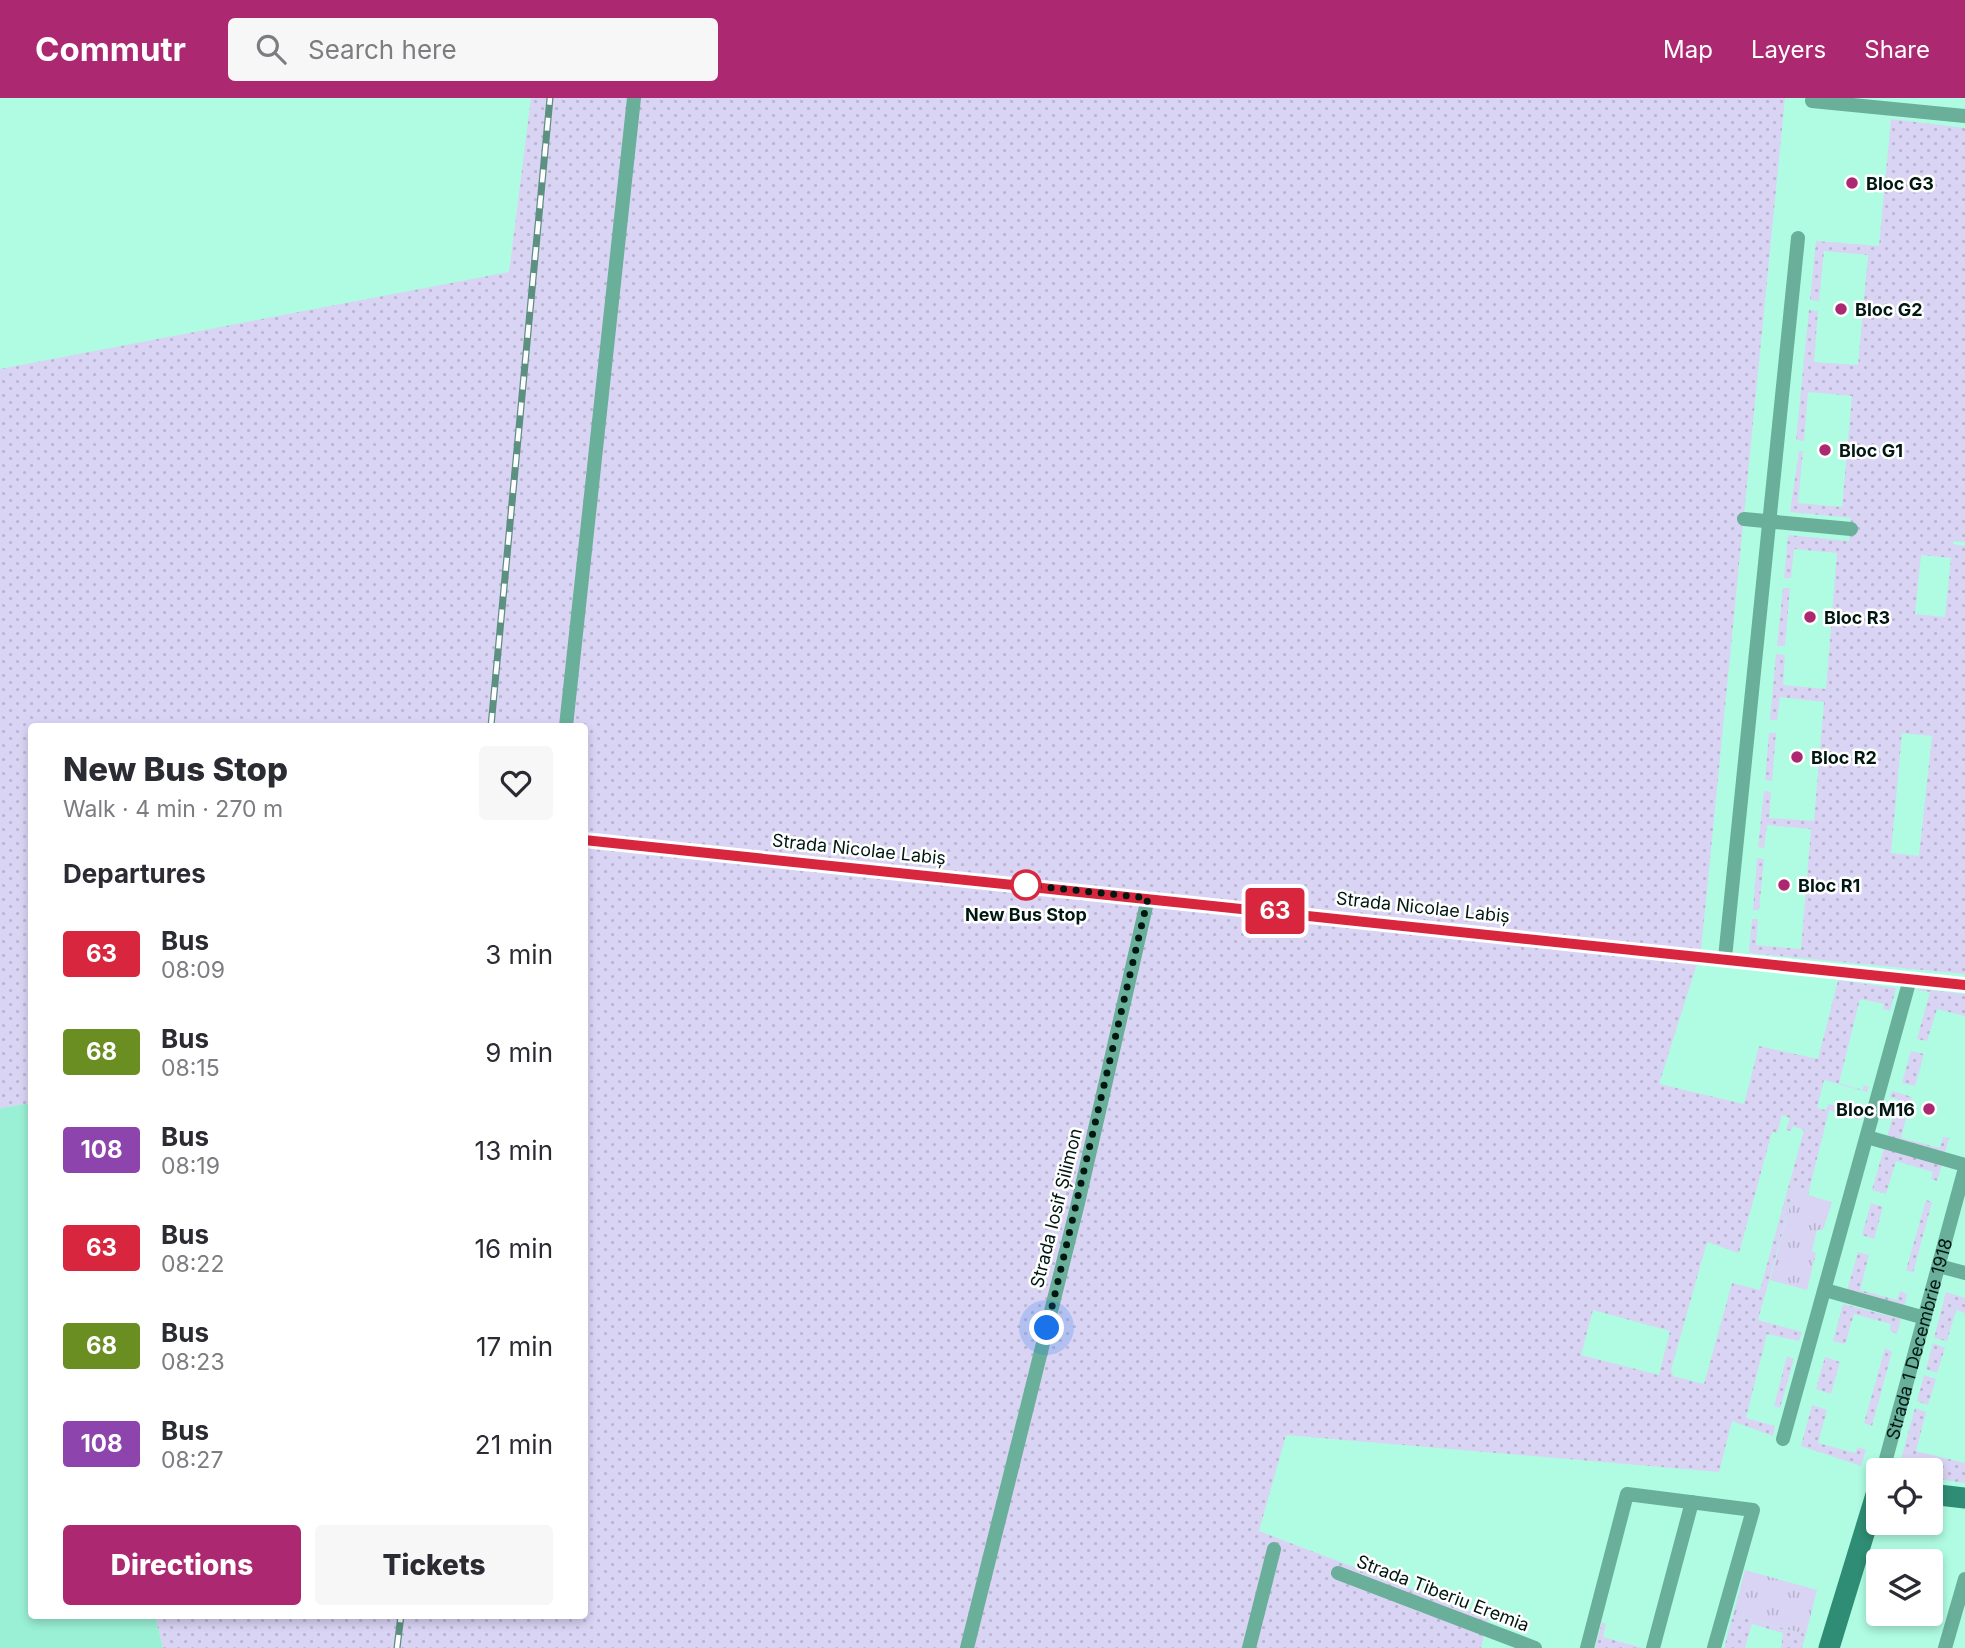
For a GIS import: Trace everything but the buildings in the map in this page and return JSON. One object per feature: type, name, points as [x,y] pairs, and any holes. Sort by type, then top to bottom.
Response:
[{"type":"street","points":[[566,723],[635,98]]},
{"type":"street","points":[[1812,101],[1965,116]]},
{"type":"street","points":[[1725,958],[1798,238]]},
{"type":"street","points":[[1744,519],[1851,529]]},
{"type":"street","name":"Strada Nicolae Labiș","points":[[588,840],[1965,985]]},
{"type":"street","name":"Strada Iosif Șilimon","points":[[967,1648],[1078,1203],[1148,898]]},
{"type":"street","points":[[1783,1439],[1910,979]]},
{"type":"street","points":[[1867,1137],[1965,1166]]},
{"type":"street","name":"Strada 1 Decembrie 1918","points":[[1886,1458],[1965,1166]]},
{"type":"street","points":[[1939,1266],[1965,1273]]},
{"type":"street","points":[[1825,1290],[1925,1318]]},
{"type":"street","points":[[1587,1648],[1627,1494],[1753,1510],[1714,1648]]},
{"type":"street","points":[[1943,1495],[1965,1498]]},
{"type":"street","points":[[1653,1648],[1692,1502]]},
{"type":"street","points":[[1829,1648],[1866,1527]]},
{"type":"street","points":[[1249,1648],[1274,1549]]},
{"type":"street","name":"Strada Tiberiu Eremia","points":[[1338,1573],[1535,1648]]},
{"type":"street","points":[[1945,1648],[1965,1579]]},
{"type":"shaded area","points":[[28,1103],[28,1619],[156,1619],[163,1648],[0,1648],[0,1108]]},
{"type":"green space","points":[[531,98],[1785,98],[1701,951],[1659,1084],[1744,1104],[1759,1046],[1818,1059],[1838,980],[1896,988],[1890,1011],[1883,1009],[1884,1004],[1860,999],[1839,1083],[1862,1090],[1864,1085],[1869,1087],[1867,1092],[1824,1080],[1817,1108],[1825,1110],[1829,1104],[1862,1112],[1860,1120],[1829,1110],[1808,1195],[1794,1191],[1758,1320],[1802,1332],[1799,1341],[1767,1334],[1746,1418],[1775,1426],[1773,1436],[1732,1421],[1719,1472],[1286,1435],[1259,1531],[1488,1618],[1481,1648],[163,1648],[156,1619],[588,1619],[588,723],[28,723],[28,1103],[0,1108],[0,369],[509,272]],"holes":[[[1782,1115],[1790,1118],[1786,1130],[1791,1131],[1793,1126],[1804,1130],[1760,1290],[1732,1283],[1704,1384],[1673,1376],[1671,1370],[1707,1242],[1739,1253],[1772,1132],[1777,1133]],[[1593,1310],[1670,1331],[1659,1375],[1581,1355]]]},
{"type":"green space","points":[[1891,119],[1965,128],[1965,542],[1953,541],[1953,544],[1965,546],[1965,974],[1749,953],[1752,919],[1758,919],[1756,945],[1801,949],[1811,829],[1767,825],[1764,848],[1758,847],[1764,791],[1771,792],[1769,818],[1814,821],[1824,702],[1780,697],[1777,720],[1770,720],[1776,654],[1785,655],[1783,685],[1826,689],[1837,553],[1794,549],[1791,578],[1784,578],[1788,535],[1849,541],[1851,518],[1790,512],[1799,451],[1803,451],[1798,503],[1842,507],[1852,396],[1808,392],[1804,441],[1796,440],[1809,310],[1818,311],[1814,362],[1858,365],[1868,255],[1824,251],[1819,301],[1810,300],[1816,241],[1879,246]],"holes":[[[1921,555],[1951,558],[1945,617],[1915,614]],[[1902,733],[1932,736],[1919,856],[1891,853]]]},
{"type":"green space","points":[[1783,588],[1790,588],[1785,646],[1777,646]]},
{"type":"green space","points":[[1769,733],[1776,733],[1772,781],[1765,780]]},
{"type":"green space","points":[[1757,858],[1764,859],[1759,910],[1753,910]]},
{"type":"green space","points":[[1916,990],[1965,994],[1965,1016],[1937,1009],[1927,1041],[1917,1039],[1930,992]]},
{"type":"green space","points":[[1911,1051],[1924,1054],[1915,1086],[1902,1083]]},
{"type":"green space","points":[[1892,1091],[1912,1097],[1901,1138],[1940,1148],[1943,1137],[1949,1138],[1945,1153],[1887,1137],[1898,1099],[1890,1097]]},
{"type":"green space","points":[[1884,1148],[1942,1164],[1937,1181],[1931,1179],[1933,1172],[1896,1161],[1886,1194],[1872,1190]]},
{"type":"green space","points":[[1794,1191],[1832,1202],[1823,1230],[1817,1230],[1812,1251],[1816,1253],[1807,1290],[1770,1280]]},
{"type":"green space","points":[[1926,1200],[1932,1202],[1913,1273],[1906,1270]]},
{"type":"green space","points":[[1871,1203],[1883,1207],[1874,1239],[1862,1235]]},
{"type":"green space","points":[[1858,1252],[1869,1255],[1860,1290],[1897,1300],[1900,1291],[1907,1294],[1904,1307],[1847,1291]]},
{"type":"green space","points":[[1946,1292],[1965,1298],[1965,1313],[1956,1310],[1947,1341],[1934,1338]]},
{"type":"green space","points":[[1843,1304],[1901,1319],[1897,1334],[1890,1331],[1891,1324],[1854,1314],[1845,1344],[1833,1341]]},
{"type":"green space","points":[[1933,1343],[1945,1348],[1937,1373],[1926,1369]]},
{"type":"green space","points":[[1885,1348],[1892,1352],[1872,1426],[1864,1423]]},
{"type":"green space","points":[[1787,1356],[1794,1359],[1780,1408],[1774,1406]]},
{"type":"green space","points":[[1825,1357],[1840,1362],[1831,1394],[1816,1389]]},
{"type":"green space","points":[[1924,1375],[1936,1379],[1928,1405],[1917,1401]]},
{"type":"green space","points":[[1812,1405],[1827,1410],[1818,1443],[1855,1453],[1858,1447],[1866,1450],[1861,1466],[1801,1446]]},
{"type":"green space","points":[[1915,1408],[1926,1412],[1916,1451],[1965,1463],[1965,1483],[1943,1480],[1943,1458],[1901,1458]]},
{"type":"green space","points":[[1745,1570],[1817,1590],[1806,1634],[1733,1615]]},
{"type":"green space","points":[[1733,1615],[1806,1634],[1802,1648],[1781,1648],[1783,1633],[1752,1624],[1745,1648],[1724,1648]]},
{"type":"green space","points":[[1602,1622],[1606,1624],[1603,1637],[1643,1648],[1595,1648]]},
{"type":"railway","points":[[491,723],[550,98]]},
{"type":"railway","points":[[397,1648],[401,1619]]},
{"type":"bus line","name":"63","points":[[588,840],[1965,985]]},
{"type":"place","name":"Bloc G3","points":[[1852,183]]},
{"type":"place","name":"Bloc G2","points":[[1841,309]]},
{"type":"place","name":"Bloc G1","points":[[1825,450]]},
{"type":"place","name":"Bloc R3","points":[[1810,617]]},
{"type":"place","name":"Bloc R2","points":[[1797,757]]},
{"type":"place","name":"New Bus Stop","points":[[1026,885]]},
{"type":"place","name":"Bloc R1","points":[[1784,885]]},
{"type":"place","name":"Bloc M16","points":[[1929,1109]]},
{"type":"route","points":[[1026,885],[1148,898],[1047,1328]]}]
